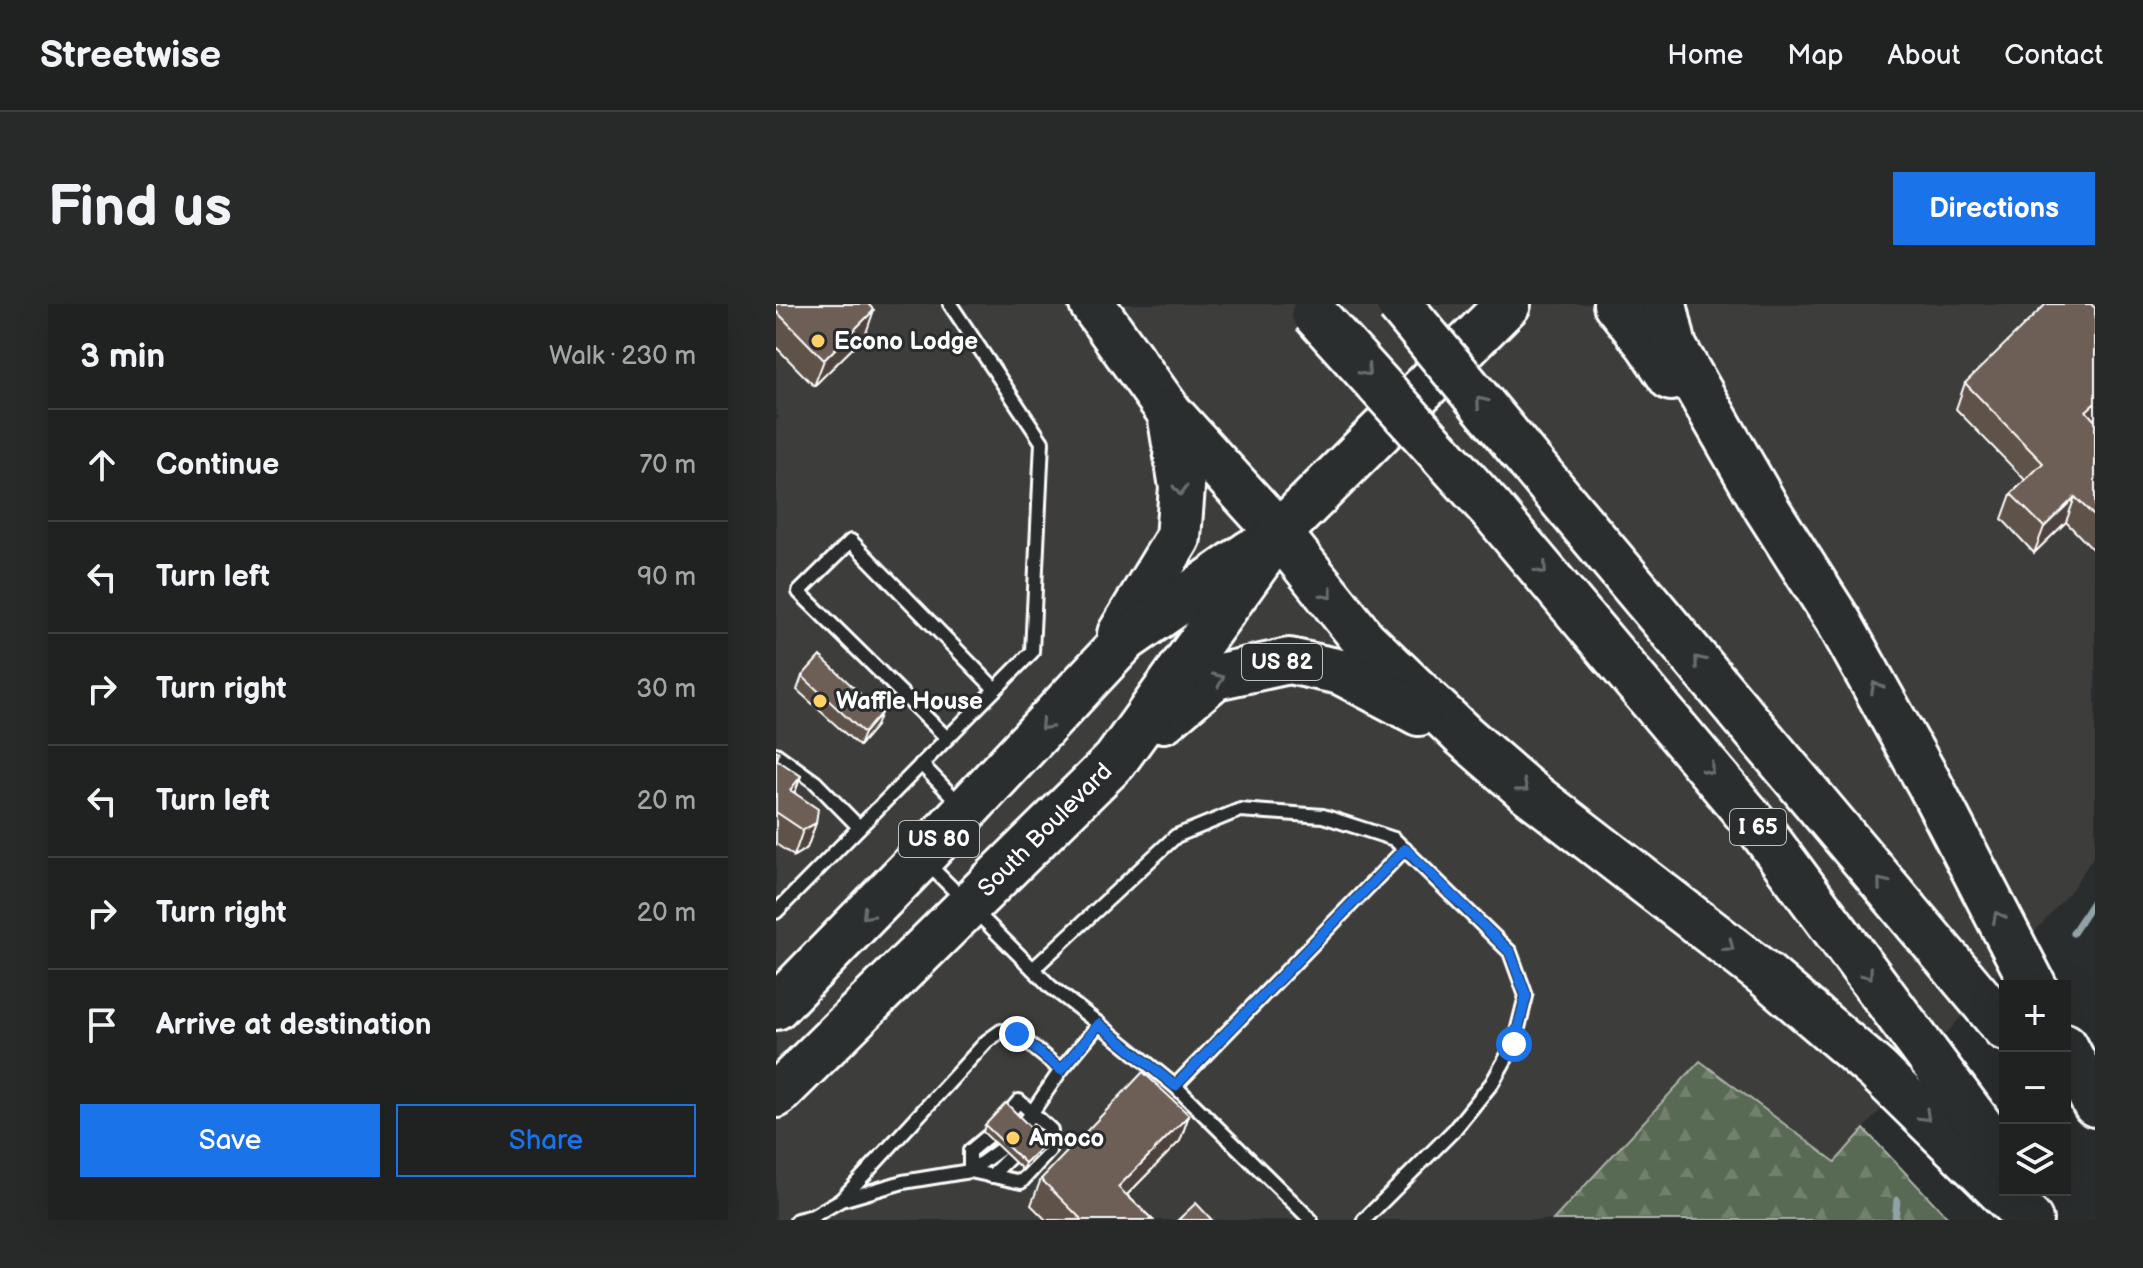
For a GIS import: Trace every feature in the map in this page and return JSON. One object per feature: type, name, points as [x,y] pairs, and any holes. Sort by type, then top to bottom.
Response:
[{"type":"highway","points":[[1092,304],[1170,413],[1279,533],[1363,639],[1464,736],[1525,789],[1788,994],[1877,1070],[2030,1220]]},
{"type":"highway","name":"I 65","points":[[1399,304],[1999,1021]]},
{"type":"highway","name":"South Boulevard","points":[[776,1095],[1115,761],[1279,533],[1508,304]]},
{"type":"highway","points":[[1616,304],[1767,509]]},
{"type":"highway","points":[[1664,304],[1674,347],[1767,509],[1862,662],[1929,783],[2031,980]]},
{"type":"highway","name":"I 65","points":[[1310,308],[1492,510],[1763,833],[1999,1151]]},
{"type":"highway","name":"US 80","points":[[1099,668],[1178,538],[1182,487],[1170,413]]},
{"type":"highway","name":"South Boulevard","points":[[776,1007],[922,857],[1126,639],[1279,533]]},
{"type":"highway","name":"US 82","points":[[1115,761],[1215,677],[1289,661],[1341,672],[1464,736]]},
{"type":"highway","points":[[2068,1052],[2095,1104]]},
{"type":"highway","points":[[2071,1105],[2095,1133]]},
{"type":"highway","points":[[2032,1196],[2050,1220]]},
{"type":"lane","points":[[779,903],[1032,652],[1042,442],[950,304]]},
{"type":"lane","points":[[947,738],[799,592],[851,541],[995,689]]},
{"type":"lane","points":[[776,754],[815,782],[859,827]]},
{"type":"lane","points":[[921,764],[966,810]]},
{"type":"lane","points":[[818,806],[828,795]]},
{"type":"lane","points":[[1033,969],[1176,836],[1240,810],[1323,816],[1394,839],[1510,952],[1526,996],[1514,1044],[1492,1083],[1454,1130],[1364,1220]]},
{"type":"lane","points":[[1175,1086],[1405,849]]},
{"type":"lane","points":[[922,857],[1033,969],[1175,1086],[1311,1220]]},
{"type":"lane","points":[[1043,1122],[1026,1132],[1032,1112],[1099,1024]]},
{"type":"lane","points":[[841,1200],[987,1041],[1001,1031],[1017,1034],[1061,1070]]},
{"type":"lane","points":[[970,1171],[1021,1182],[1049,1151],[1051,1130],[1032,1112],[1019,1101],[1008,1114]]},
{"type":"lane","points":[[970,1171],[970,1151],[988,1136]]},
{"type":"lane","points":[[797,1220],[813,1216],[841,1200],[903,1182],[970,1171],[1006,1153],[991,1176]]},
{"type":"shaded area","points":[[776,304],[2095,304],[2095,854],[2072,889],[1835,1162],[1700,1061],[1553,1220],[776,1220],[776,420],[779,417],[776,414]]},
{"type":"green space","points":[[1700,1061],[1835,1162],[1864,1129],[1950,1220],[1553,1220]]},
{"type":"building","points":[[776,304],[868,304],[874,310],[824,360],[776,311]]},
{"type":"building","points":[[2046,304],[2091,304],[2095,308],[2095,403],[2086,411],[2095,421],[2095,517],[2075,497],[2044,527],[2011,494],[2043,463],[1965,383]]},
{"type":"building","points":[[820,656],[881,713],[864,733],[802,676]]},
{"type":"building","points":[[776,759],[801,776],[790,790],[818,809],[816,823],[803,830],[776,812]]},
{"type":"building","points":[[1143,1072],[1189,1115],[1118,1187],[1153,1220],[1082,1220],[1041,1179]]},
{"type":"building","points":[[1006,1103],[1046,1143],[1025,1163],[985,1125]]},
{"type":"building","points":[[1196,1203],[1212,1220],[1178,1220]]},
{"type":"waterway","points":[[2073,933],[2095,899]]},
{"type":"waterway","points":[[1895,1220],[1897,1200]]},
{"type":"place","name":"Econo Lodge","points":[[818,341]]},
{"type":"place","name":"Waffle House","points":[[820,701]]},
{"type":"place","name":"Amoco","points":[[1013,1138]]},
{"type":"route","points":[[1017,1034],[1061,1070],[1099,1024],[1175,1086],[1405,849],[1510,952],[1526,996],[1514,1044]]}]
